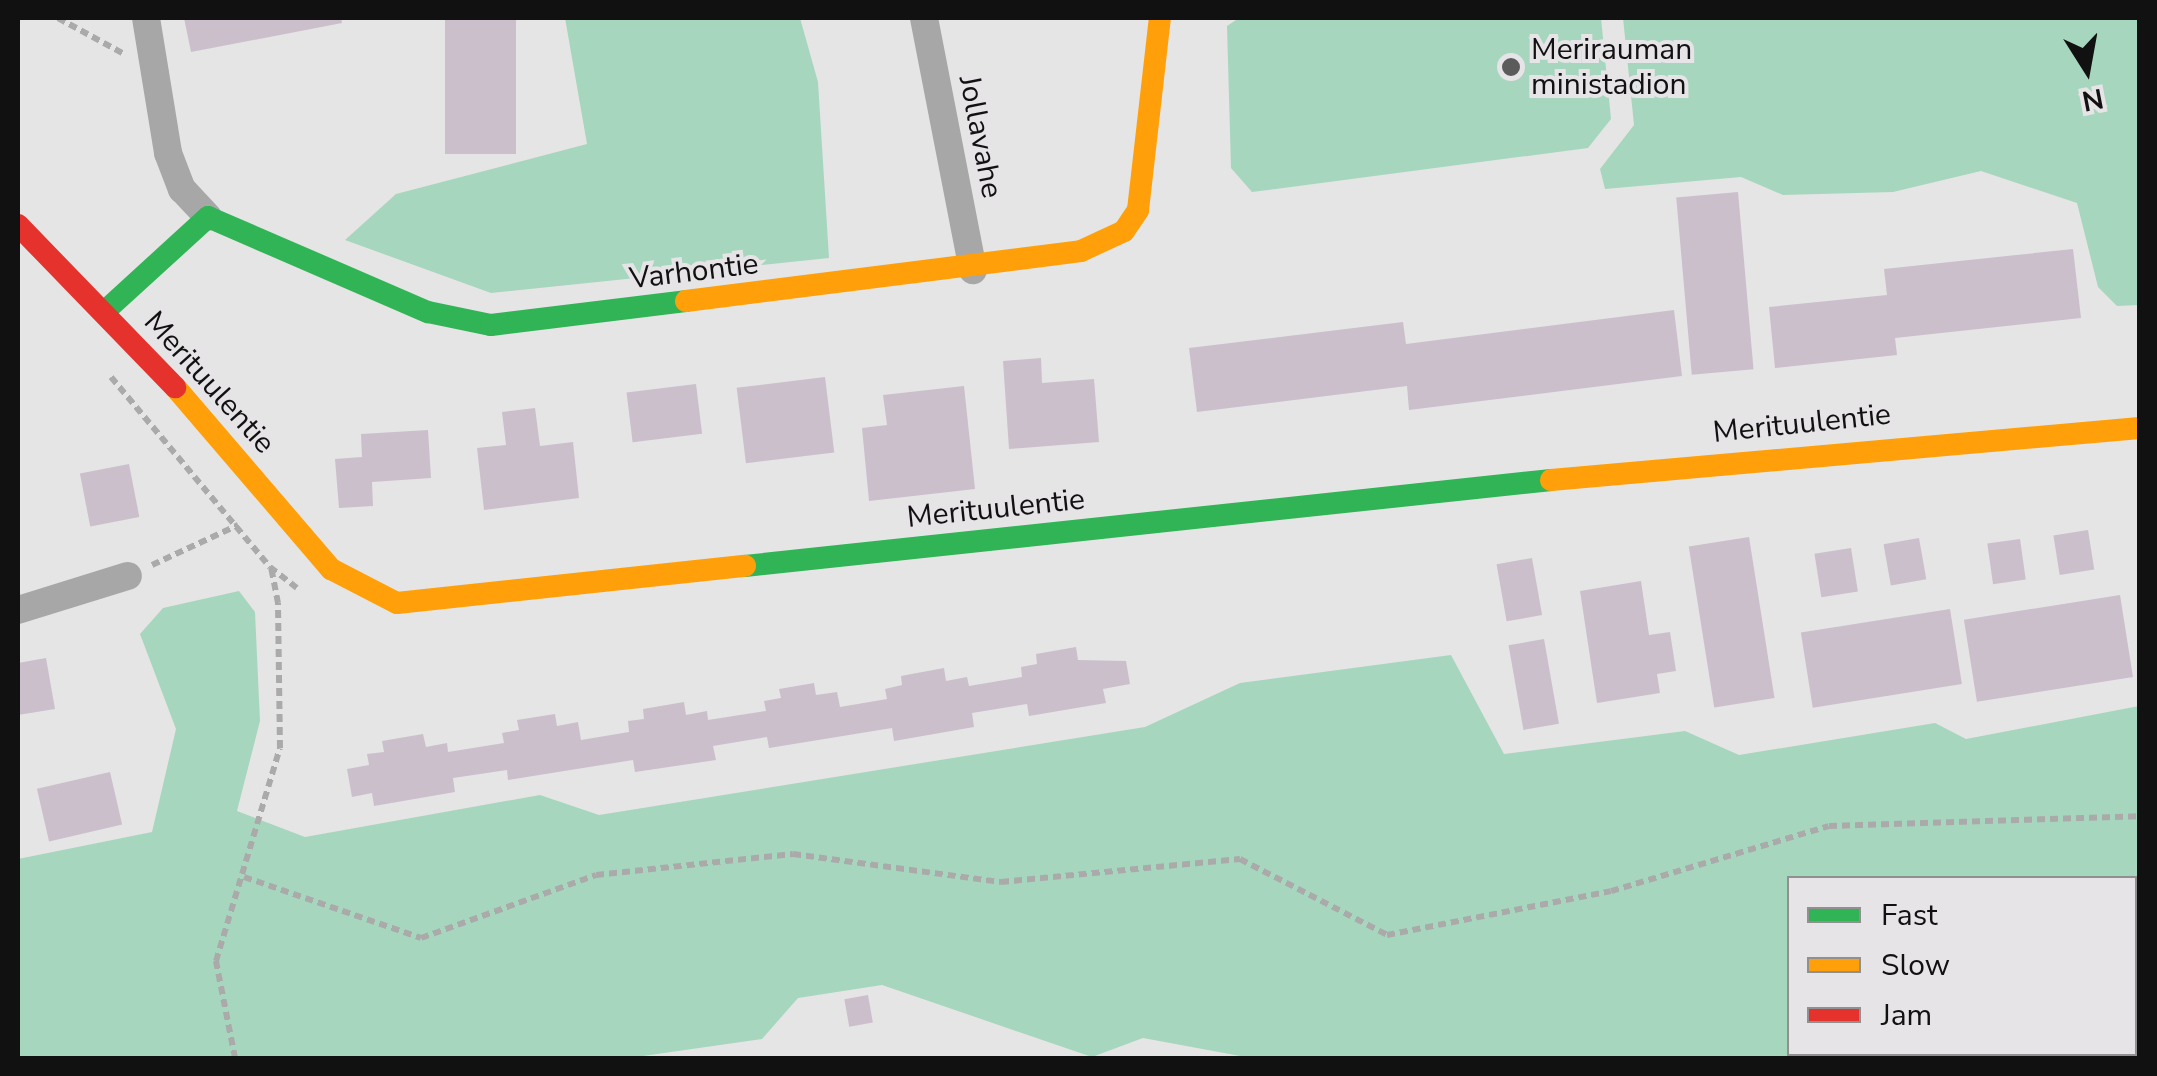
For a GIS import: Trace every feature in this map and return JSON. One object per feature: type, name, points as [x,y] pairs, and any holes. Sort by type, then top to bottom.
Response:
[{"type":"street","points":[[104,312],[208,217],[182,189],[168,154],[146,18]]},
{"type":"street","name":"Jollavahe","points":[[924,18],[973,270]]},
{"type":"street","name":"Varhontie","points":[[208,217],[428,312],[491,325],[973,270],[1081,251],[1124,231],[1144,181],[1160,18]]},
{"type":"street","name":"Merituulentie","points":[[18,225],[104,312],[331,568],[360,590],[397,602],[1781,455],[2140,428]]},
{"type":"street","points":[[18,610],[128,576]]},
{"type":"path","points":[[58,18],[152,69]]},
{"type":"path","points":[[128,576],[238,525]]},
{"type":"path","points":[[235,1058],[216,960],[280,748],[278,603],[270,567]]},
{"type":"path","points":[[244,877],[421,938],[596,874],[792,854],[1001,882],[1240,859],[1387,934],[1610,891],[1830,826],[2140,816]]},
{"type":"green space","points":[[565,18],[800,18],[818,82],[829,258],[491,293],[345,240],[396,194],[587,144]]},
{"type":"green space","points":[[1239,18],[1601,18],[1611,119],[1588,148],[1252,192],[1231,168],[1227,26]]},
{"type":"green space","points":[[1623,18],[2139,18],[2139,305],[2117,306],[2098,287],[2077,203],[1981,171],[1893,192],[1783,195],[1741,177],[1605,189],[1600,169],[1634,125]]},
{"type":"green space","points":[[239,591],[255,612],[260,721],[237,811],[305,837],[540,795],[599,815],[1145,727],[1240,683],[1451,655],[1504,754],[1685,731],[1739,755],[1935,723],[1966,739],[2139,706],[2139,1058],[1251,1058],[1143,1038],[1092,1057],[882,985],[798,998],[762,1039],[629,1058],[18,1058],[18,859],[152,832],[176,729],[140,634],[163,608]]},
{"type":"building","points":[[184,18],[341,18],[342,23],[191,52]]},
{"type":"building","points":[[445,18],[516,18],[516,154],[445,154]]},
{"type":"building","points":[[1738,192],[1754,369],[1692,375],[1676,197]]},
{"type":"building","points":[[2073,249],[2081,318],[1895,338],[1897,355],[1775,368],[1769,307],[1887,295],[1884,269]]},
{"type":"building","points":[[1674,310],[1682,376],[1409,410],[1407,386],[1197,412],[1189,348],[1403,322],[1406,344]]},
{"type":"building","points":[[1041,358],[1042,383],[1094,379],[1099,442],[1009,449],[1003,361]]},
{"type":"building","points":[[825,377],[834,452],[746,463],[737,388]]},
{"type":"building","points":[[696,384],[702,434],[633,442],[627,393]]},
{"type":"building","points":[[964,386],[975,489],[869,501],[862,428],[887,425],[883,395]]},
{"type":"building","points":[[535,408],[540,446],[573,442],[579,498],[484,510],[477,448],[506,445],[502,412]]},
{"type":"building","points":[[428,430],[431,478],[372,482],[373,506],[339,508],[335,459],[362,457],[361,434]]},
{"type":"building","points":[[129,464],[139,517],[90,527],[80,474]]},
{"type":"building","points":[[2088,530],[2094,570],[2060,575],[2053,535]]},
{"type":"building","points":[[1749,537],[1774,698],[1714,708],[1689,547]]},
{"type":"building","points":[[1919,538],[1926,579],[1891,586],[1884,544]]},
{"type":"building","points":[[2020,539],[2026,580],[1993,584],[1987,544]]},
{"type":"building","points":[[1851,548],[1858,591],[1821,597],[1814,554]]},
{"type":"building","points":[[1532,558],[1542,615],[1507,621],[1497,564]]},
{"type":"building","points":[[1641,581],[1649,635],[1670,632],[1676,671],[1657,674],[1660,693],[1597,703],[1580,591]]},
{"type":"building","points":[[2120,595],[2133,677],[1977,702],[1964,620]]},
{"type":"building","points":[[1950,609],[1962,684],[1813,708],[1801,633]]},
{"type":"building","points":[[1544,639],[1559,724],[1523,730],[1509,645]]},
{"type":"building","points":[[1076,647],[1078,660],[1126,661],[1130,684],[1103,689],[1106,703],[1029,716],[1027,704],[972,713],[974,727],[894,741],[892,728],[769,748],[767,737],[713,746],[716,760],[635,772],[633,760],[508,780],[507,770],[453,778],[455,792],[374,806],[372,793],[352,797],[347,769],[369,765],[367,754],[384,752],[382,741],[423,734],[426,747],[447,743],[448,752],[504,743],[502,733],[519,730],[517,720],[555,714],[557,726],[578,722],[581,740],[629,732],[628,721],[644,719],[643,709],[684,702],[686,715],[707,711],[708,720],[766,711],[764,701],[781,698],[779,689],[814,683],[816,695],[837,692],[840,707],[887,699],[885,689],[902,685],[901,676],[944,668],[946,681],[967,677],[969,686],[1022,677],[1021,667],[1037,664],[1036,654]]},
{"type":"building","points":[[46,658],[55,709],[18,715],[18,663]]},
{"type":"building","points":[[110,772],[122,825],[49,841],[37,789]]},
{"type":"building","points":[[868,995],[873,1023],[849,1027],[844,999]]},
{"type":"traffic: fast","points":[[104,312],[208,217],[428,312],[491,325],[686,301]]},
{"type":"traffic: fast","points":[[745,566],[1551,480]]},
{"type":"traffic: slow","points":[[686,301],[1081,251],[1124,231],[1138,210],[1160,18]]},
{"type":"traffic: slow","points":[[175,387],[331,569],[397,603],[745,566]]},
{"type":"traffic: slow","points":[[1551,480],[2140,428]]},
{"type":"traffic: jam","points":[[18,225],[175,387]]},
{"type":"place","name":"Merirauman ministadion","points":[[1511,67]]}]
